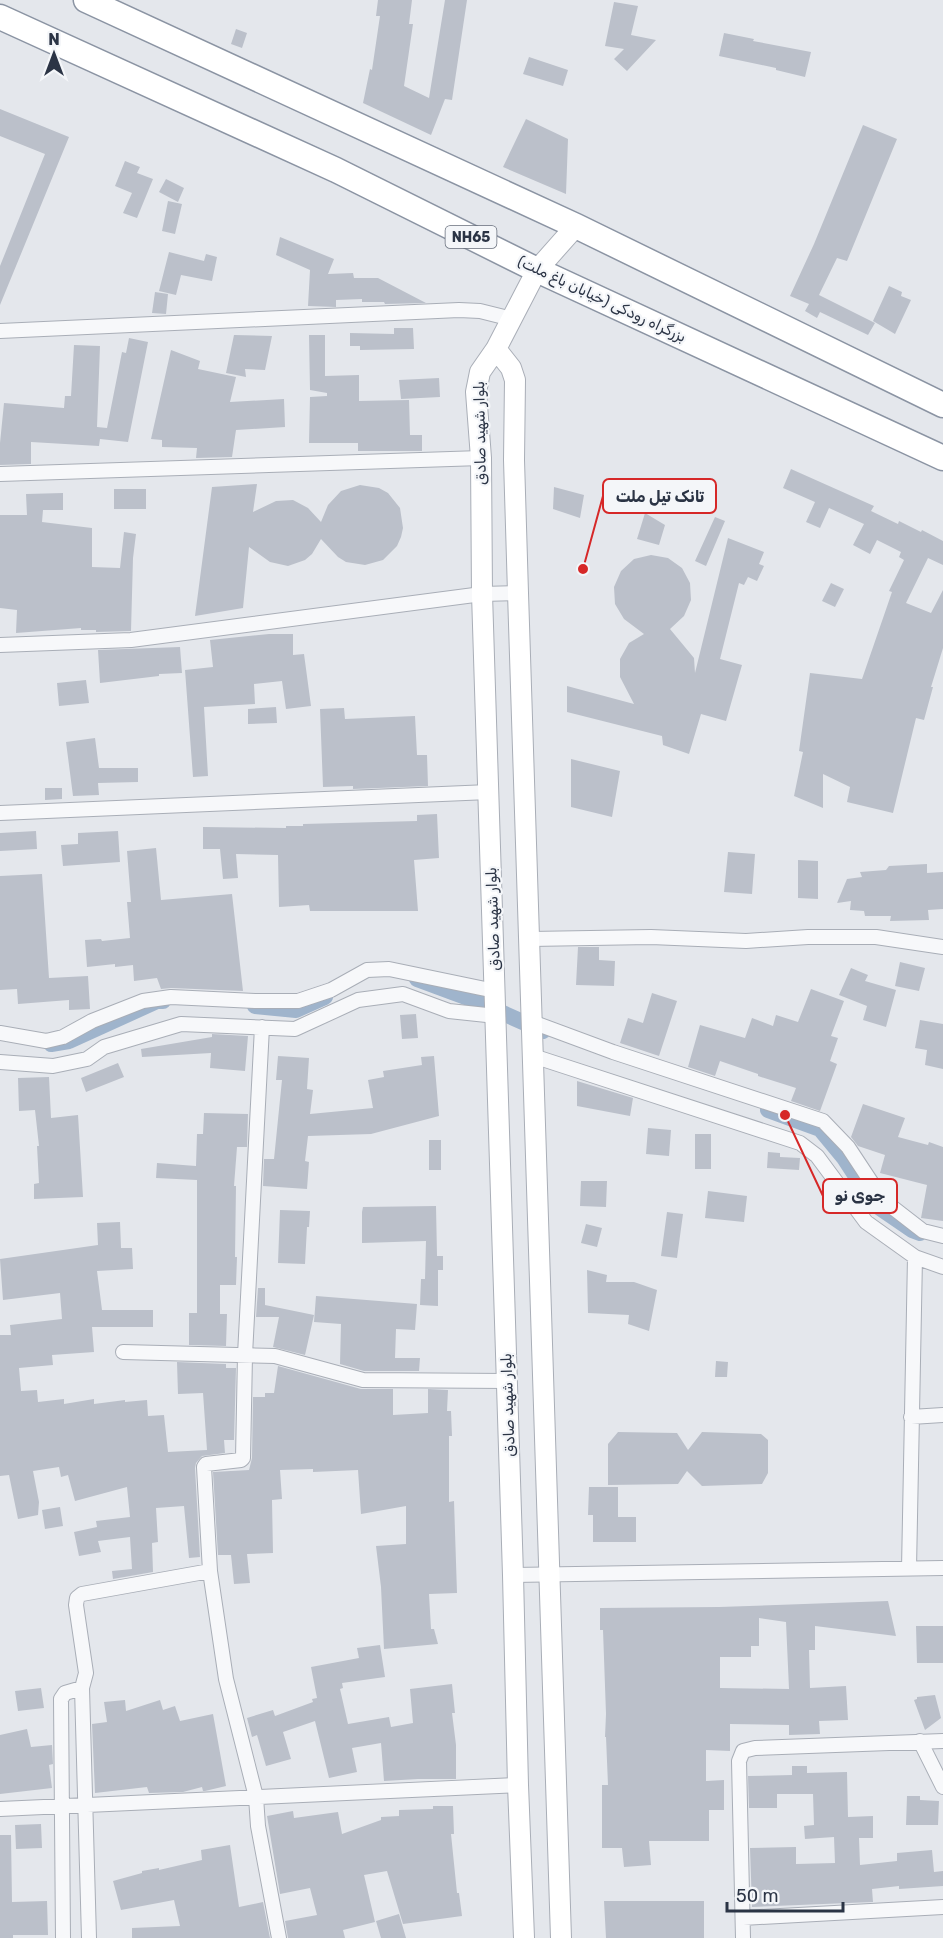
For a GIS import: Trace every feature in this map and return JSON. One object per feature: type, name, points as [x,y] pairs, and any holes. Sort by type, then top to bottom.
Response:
[{"type":"highway","points":[[86,0],[576,226],[943,405]]},
{"type":"highway","name":"بزرگراه رودکی (خیابان باغ ملت)","points":[[0,16],[336,170],[537,270],[943,458]]},
{"type":"main road","name":"بلوار شهید صادق","points":[[524,1938],[482,594],[481,458],[476,392],[480,372],[496,349],[537,270],[576,226]]},
{"type":"main road","points":[[496,349],[511,368],[515,380],[514,460],[561,1938]]},
{"type":"street","points":[[0,330],[459,310],[480,311],[512,319]]},
{"type":"street","points":[[0,474],[481,458]]},
{"type":"street","points":[[0,645],[131,640],[482,594],[518,593]]},
{"type":"street","points":[[0,813],[489,792]]},
{"type":"street","points":[[530,939],[651,937],[746,941],[808,937],[876,937],[943,947]]},
{"type":"street","points":[[0,1033],[46,1041],[63,1036],[92,1021],[143,1001],[171,997],[298,1001],[331,990],[367,970],[389,969],[495,992]]},
{"type":"street","points":[[0,1062],[53,1066],[87,1059],[104,1047],[181,1024],[295,1029],[358,1000],[403,994],[449,1011],[496,1016]]},
{"type":"street","points":[[532,1022],[613,1052],[823,1121],[848,1147],[884,1200],[923,1231],[943,1236]]},
{"type":"street","points":[[262,1027],[245,1355],[243,1460],[206,1464],[204,1467],[210,1571],[226,1679],[256,1797],[258,1826],[279,1938]]},
{"type":"street","points":[[533,1056],[800,1143],[817,1156],[866,1222],[915,1257],[943,1267]]},
{"type":"street","points":[[909,1569],[915,1257]]},
{"type":"street","points":[[123,1352],[275,1356],[363,1380],[507,1381]]},
{"type":"street","points":[[911,1417],[943,1415]]},
{"type":"street","points":[[513,1575],[943,1568]]},
{"type":"street","points":[[89,1938],[82,1688],[86,1673],[76,1605],[77,1598],[82,1594],[210,1571]]},
{"type":"street","points":[[63,1938],[60,1806],[61,1699],[65,1693],[82,1688]]},
{"type":"street","points":[[920,1741],[943,1787]]},
{"type":"street","points":[[743,1938],[740,1761],[743,1751],[755,1748],[943,1741]]},
{"type":"street","points":[[0,1809],[518,1785]]},
{"type":"street","points":[[743,1918],[943,1907]]},
{"type":"building","points":[[378,0],[412,0],[409,24],[413,24],[404,86],[429,98],[445,0],[467,0],[452,100],[445,99],[431,135],[363,103],[370,69],[372,70],[380,16],[376,16]]},
{"type":"building","points":[[614,2],[638,6],[631,35],[656,40],[627,71],[614,59],[624,49],[605,46]]},
{"type":"building","points":[[236,29],[247,33],[242,48],[231,44]]},
{"type":"building","points":[[724,33],[811,52],[805,77],[776,70],[776,68],[719,56]]},
{"type":"building","points":[[529,57],[568,70],[563,86],[523,74]]},
{"type":"building","points":[[0,109],[69,137],[0,305],[0,266],[45,154],[0,136]]},
{"type":"building","points":[[526,119],[568,139],[566,194],[503,167]]},
{"type":"building","points":[[863,125],[897,139],[847,261],[837,258],[819,295],[875,323],[868,335],[820,312],[817,318],[805,311],[809,304],[790,296]]},
{"type":"building","points":[[125,161],[140,167],[137,173],[153,179],[137,218],[123,213],[132,193],[115,186]]},
{"type":"building","points":[[166,179],[184,188],[178,202],[159,192]]},
{"type":"building","points":[[168,201],[182,204],[175,234],[162,231]]},
{"type":"building","points":[[280,237],[334,259],[328,274],[353,273],[354,278],[378,278],[426,303],[385,304],[384,302],[362,302],[362,299],[336,300],[336,307],[308,306],[310,270],[276,255]]},
{"type":"building","points":[[169,252],[204,261],[206,254],[217,257],[212,281],[181,275],[176,295],[159,291]]},
{"type":"building","points":[[889,286],[902,292],[901,296],[911,300],[895,334],[873,321]]},
{"type":"building","points":[[155,292],[168,294],[166,314],[152,313]]},
{"type":"building","points":[[394,328],[413,328],[414,349],[360,350],[360,346],[350,346],[350,333],[394,334]]},
{"type":"building","points":[[234,335],[272,336],[265,370],[245,369],[246,377],[226,373]]},
{"type":"building","points":[[309,335],[325,335],[325,376],[359,375],[359,401],[409,400],[410,435],[422,435],[422,451],[358,451],[358,443],[309,443],[310,397],[327,396],[327,393],[310,390]]},
{"type":"building","points":[[129,338],[148,342],[128,442],[100,439],[99,446],[31,442],[31,464],[0,465],[4,403],[64,408],[65,396],[71,396],[74,345],[100,346],[97,427],[107,428],[122,352],[126,353]]},
{"type":"building","points":[[171,350],[200,361],[198,369],[236,377],[230,402],[284,399],[285,427],[236,430],[232,457],[196,458],[197,448],[162,447],[162,440],[151,439]]},
{"type":"building","points":[[439,378],[440,397],[401,399],[399,380]]},
{"type":"building","points":[[791,469],[874,506],[871,511],[898,524],[899,521],[943,541],[943,565],[928,558],[906,603],[931,613],[943,590],[943,648],[924,720],[916,718],[893,813],[847,802],[850,787],[823,774],[823,808],[794,796],[803,752],[799,751],[810,673],[862,679],[892,592],[889,591],[904,560],[899,557],[901,552],[877,540],[870,554],[853,545],[864,524],[829,508],[820,528],[806,522],[815,502],[783,488]]},
{"type":"building","points":[[257,484],[253,512],[276,501],[293,500],[308,508],[321,522],[328,505],[341,491],[360,485],[379,488],[388,493],[400,508],[403,528],[401,537],[397,546],[383,560],[365,565],[346,562],[321,539],[312,554],[305,560],[288,566],[270,562],[249,547],[243,608],[195,616],[212,487]]},
{"type":"building","points":[[554,487],[584,495],[580,518],[553,509]]},
{"type":"building","points":[[114,489],[146,489],[146,509],[114,509]]},
{"type":"building","points":[[63,493],[63,510],[43,510],[42,522],[92,528],[92,567],[120,568],[124,532],[136,534],[131,631],[96,632],[96,630],[81,630],[81,628],[16,633],[17,610],[0,608],[0,515],[27,515],[26,494]]},
{"type":"building","points":[[645,513],[665,525],[659,545],[637,539]]},
{"type":"building","points":[[715,517],[725,521],[706,566],[695,561]]},
{"type":"building","points":[[728,538],[764,552],[759,564],[764,566],[757,581],[748,577],[744,585],[739,583],[720,659],[742,665],[726,721],[701,714],[689,754],[663,745],[662,736],[567,712],[567,686],[634,704],[620,677],[620,659],[629,643],[644,634],[624,619],[615,604],[614,587],[621,571],[634,559],[651,555],[668,558],[682,568],[690,583],[691,600],[684,616],[670,629],[694,658],[695,673]]},
{"type":"building","points":[[831,583],[844,589],[835,607],[822,601]]},
{"type":"building","points":[[293,634],[293,655],[304,654],[311,706],[286,709],[282,681],[254,684],[255,704],[204,707],[208,776],[193,777],[185,670],[213,667],[210,640]]},
{"type":"building","points":[[180,647],[182,673],[100,683],[98,650]]},
{"type":"building","points":[[86,680],[89,703],[59,706],[57,683]]},
{"type":"building","points":[[276,707],[277,723],[248,724],[248,709]]},
{"type":"building","points":[[344,708],[345,719],[415,716],[417,755],[427,755],[428,786],[353,789],[353,786],[323,787],[320,709]]},
{"type":"building","points":[[95,738],[99,768],[138,768],[138,782],[98,783],[99,795],[73,796],[66,742]]},
{"type":"building","points":[[571,759],[620,771],[612,817],[571,807]]},
{"type":"building","points":[[45,788],[62,788],[62,799],[45,800]]},
{"type":"building","points":[[437,814],[439,858],[414,860],[418,911],[310,911],[309,905],[279,907],[278,855],[236,854],[238,878],[223,879],[220,849],[203,849],[203,827],[286,828],[286,826],[303,826],[303,824],[417,821],[417,815]]},
{"type":"building","points":[[36,831],[37,849],[0,851],[0,833]]},
{"type":"building","points":[[118,831],[120,862],[63,866],[61,845],[78,844],[78,833]]},
{"type":"building","points":[[156,848],[161,900],[232,894],[243,991],[161,989],[157,978],[134,981],[133,965],[87,967],[85,940],[130,938],[127,902],[131,902],[127,851]]},
{"type":"building","points":[[728,852],[755,854],[752,894],[724,892]]},
{"type":"building","points":[[798,860],[818,861],[818,899],[798,898]]},
{"type":"building","points":[[927,864],[927,873],[943,872],[943,909],[928,910],[929,920],[890,921],[891,916],[865,916],[864,911],[850,910],[851,901],[837,903],[847,879],[862,877],[860,872],[886,870],[889,866]]},
{"type":"building","points":[[42,874],[49,978],[88,976],[90,1009],[69,1010],[69,1000],[18,1004],[17,989],[0,990],[0,876]]},
{"type":"building","points":[[578,947],[599,947],[599,960],[615,961],[614,986],[576,985]]},
{"type":"building","points":[[900,962],[925,968],[919,991],[895,986]]},
{"type":"building","points":[[851,968],[868,975],[865,981],[896,990],[886,1027],[863,1020],[867,1006],[839,995]]},
{"type":"building","points":[[811,989],[844,1001],[831,1036],[838,1038],[830,1061],[837,1064],[820,1111],[791,1101],[796,1088],[720,1061],[715,1076],[688,1067],[700,1025],[745,1038],[752,1018],[773,1026],[776,1015],[798,1022]]},
{"type":"building","points":[[652,993],[677,1001],[659,1056],[620,1043],[628,1018],[643,1023]]},
{"type":"building","points":[[416,1014],[418,1038],[402,1039],[400,1015]]},
{"type":"building","points":[[920,1020],[943,1024],[943,1069],[925,1065],[927,1050],[915,1048]]},
{"type":"building","points":[[212,1034],[248,1036],[245,1071],[210,1068],[211,1053],[142,1057],[141,1049],[212,1037]]},
{"type":"building","points":[[278,1056],[309,1058],[307,1089],[313,1090],[310,1114],[373,1108],[368,1080],[384,1077],[383,1071],[422,1065],[421,1057],[434,1056],[439,1116],[371,1134],[308,1136],[305,1161],[309,1162],[307,1189],[263,1186],[264,1159],[274,1159],[282,1080],[276,1080]]},
{"type":"building","points":[[118,1063],[124,1077],[86,1092],[81,1078]]},
{"type":"building","points":[[49,1077],[51,1118],[78,1115],[83,1197],[34,1199],[34,1184],[39,1183],[37,1146],[39,1146],[35,1110],[19,1111],[18,1078]]},
{"type":"building","points":[[577,1081],[633,1098],[630,1116],[577,1106]]},
{"type":"building","points":[[863,1104],[905,1118],[898,1137],[928,1145],[929,1142],[943,1147],[943,1221],[921,1218],[927,1185],[880,1173],[885,1155],[858,1146],[851,1137]]},
{"type":"building","points":[[204,1113],[248,1114],[247,1147],[237,1147],[234,1186],[236,1186],[236,1285],[220,1285],[220,1314],[227,1314],[226,1346],[189,1345],[189,1313],[197,1313],[197,1180],[156,1178],[157,1163],[196,1166],[197,1134],[203,1134]]},
{"type":"building","points":[[648,1128],[671,1130],[669,1156],[646,1154]]},
{"type":"building","points":[[695,1134],[711,1134],[711,1169],[695,1169]]},
{"type":"building","points":[[429,1140],[441,1140],[441,1170],[429,1170]]},
{"type":"building","points":[[768,1152],[780,1153],[780,1157],[800,1158],[799,1170],[767,1168]]},
{"type":"building","points":[[581,1181],[607,1181],[606,1207],[580,1206]]},
{"type":"building","points":[[708,1191],[747,1196],[744,1222],[705,1218]]},
{"type":"building","points":[[436,1206],[437,1256],[443,1256],[443,1270],[438,1270],[438,1306],[420,1305],[421,1279],[425,1279],[426,1241],[362,1243],[362,1212],[363,1207]]},
{"type":"building","points":[[280,1210],[310,1211],[305,1264],[278,1263]]},
{"type":"building","points":[[667,1212],[683,1214],[677,1258],[661,1256]]},
{"type":"building","points":[[120,1222],[121,1248],[132,1248],[133,1269],[97,1271],[102,1310],[153,1310],[153,1327],[92,1327],[94,1352],[52,1355],[53,1365],[19,1368],[21,1391],[37,1390],[38,1402],[64,1399],[64,1404],[94,1399],[94,1404],[147,1400],[148,1416],[164,1415],[168,1452],[207,1450],[203,1393],[178,1394],[177,1362],[226,1364],[226,1368],[236,1368],[234,1440],[224,1440],[225,1453],[202,1456],[195,1468],[200,1557],[189,1558],[184,1506],[156,1508],[158,1542],[152,1543],[153,1572],[113,1579],[112,1571],[132,1569],[130,1537],[98,1541],[101,1552],[79,1556],[74,1532],[97,1527],[96,1521],[130,1517],[127,1487],[75,1501],[68,1475],[61,1477],[59,1467],[33,1471],[39,1502],[38,1515],[18,1519],[9,1475],[0,1476],[0,1335],[11,1335],[10,1325],[62,1319],[60,1293],[3,1300],[0,1259],[98,1245],[97,1223]]},
{"type":"building","points":[[586,1224],[602,1228],[597,1247],[581,1243]]},
{"type":"building","points":[[587,1270],[607,1275],[606,1282],[634,1282],[657,1290],[649,1331],[628,1324],[629,1315],[588,1313]]},
{"type":"building","points":[[258,1288],[265,1288],[265,1305],[314,1315],[305,1355],[273,1347],[279,1317],[256,1317]]},
{"type":"building","points":[[316,1296],[417,1304],[415,1330],[396,1329],[395,1358],[420,1358],[419,1371],[364,1371],[340,1364],[341,1324],[314,1322]]},
{"type":"building","points":[[716,1361],[728,1362],[727,1377],[715,1377]]},
{"type":"building","points":[[278,1366],[361,1389],[393,1389],[393,1415],[428,1413],[428,1389],[448,1390],[447,1411],[451,1411],[452,1436],[449,1436],[449,1502],[454,1501],[457,1593],[429,1594],[431,1629],[434,1629],[438,1644],[384,1649],[381,1587],[376,1546],[406,1544],[406,1506],[361,1514],[358,1470],[313,1472],[313,1469],[280,1470],[282,1499],[272,1500],[273,1553],[247,1554],[250,1583],[234,1584],[231,1555],[218,1555],[213,1472],[249,1470],[252,1458],[253,1397],[265,1397],[265,1393],[274,1393]]},
{"type":"building","points":[[618,1432],[677,1433],[688,1450],[702,1432],[761,1434],[768,1440],[768,1473],[762,1484],[702,1486],[687,1471],[678,1484],[608,1485],[608,1444]]},
{"type":"building","points":[[589,1487],[618,1487],[618,1517],[636,1517],[636,1542],[593,1542],[593,1515],[588,1515]]},
{"type":"building","points":[[60,1507],[63,1526],[45,1529],[42,1510]]},
{"type":"building","points":[[888,1601],[896,1636],[815,1626],[815,1650],[809,1650],[810,1688],[846,1686],[848,1720],[819,1721],[820,1734],[789,1735],[789,1725],[730,1724],[730,1751],[706,1750],[706,1781],[724,1780],[724,1810],[709,1810],[709,1841],[649,1841],[651,1865],[624,1867],[622,1848],[602,1848],[602,1785],[608,1785],[603,1630],[600,1630],[600,1608],[719,1607]],"holes":[[[759,1618],[786,1622],[789,1689],[720,1688],[720,1657],[751,1657],[751,1646],[759,1646]]]},
{"type":"building","points":[[916,1626],[943,1626],[943,1663],[917,1663]]},
{"type":"building","points":[[380,1645],[385,1677],[342,1683],[343,1688],[340,1689],[348,1724],[389,1717],[391,1727],[413,1723],[410,1689],[452,1684],[456,1779],[384,1781],[381,1743],[352,1748],[357,1772],[329,1778],[315,1721],[283,1732],[291,1759],[266,1766],[257,1735],[252,1737],[247,1718],[273,1710],[275,1716],[313,1702],[312,1699],[317,1698],[311,1667],[359,1658],[357,1648]]},
{"type":"building","points":[[41,1688],[44,1708],[18,1711],[15,1691]]},
{"type":"building","points":[[935,1695],[941,1718],[925,1730],[914,1700],[917,1697]]},
{"type":"building","points":[[125,1700],[126,1711],[160,1700],[163,1710],[175,1706],[180,1721],[213,1714],[226,1786],[205,1791],[202,1787],[183,1792],[149,1793],[147,1787],[95,1793],[92,1724],[107,1722],[104,1702]]},
{"type":"building","points":[[27,1729],[31,1747],[52,1745],[53,1764],[49,1765],[52,1788],[0,1794],[0,1735]]},
{"type":"building","points":[[792,1766],[807,1766],[807,1773],[847,1772],[848,1817],[873,1816],[873,1838],[859,1838],[860,1865],[897,1861],[897,1853],[932,1850],[934,1872],[943,1871],[943,1886],[899,1889],[899,1886],[872,1889],[873,1902],[752,1907],[750,1848],[796,1847],[796,1864],[835,1863],[834,1837],[805,1839],[804,1826],[814,1825],[813,1794],[777,1794],[777,1808],[749,1808],[748,1776],[792,1775]]},
{"type":"building","points":[[907,1796],[920,1796],[920,1800],[939,1801],[938,1825],[906,1825]]},
{"type":"building","points":[[433,1806],[453,1806],[454,1834],[451,1834],[457,1893],[459,1893],[462,1916],[403,1924],[387,1871],[364,1875],[375,1922],[343,1930],[345,1938],[288,1938],[285,1921],[317,1915],[310,1888],[280,1894],[267,1816],[293,1811],[294,1818],[338,1812],[342,1834],[381,1820],[381,1817],[399,1816],[399,1810],[433,1809]]},
{"type":"building","points":[[41,1824],[42,1848],[16,1849],[15,1825]]},
{"type":"building","points":[[0,1835],[11,1835],[12,1902],[47,1901],[48,1935],[13,1935],[13,1938],[0,1938]]},
{"type":"building","points":[[230,1845],[239,1907],[263,1902],[270,1938],[132,1938],[132,1928],[180,1926],[174,1900],[121,1910],[113,1881],[142,1873],[142,1871],[159,1868],[159,1870],[202,1860],[201,1850]]},
{"type":"building","points":[[604,1901],[704,1901],[704,1938],[606,1938]]},
{"type":"building","points":[[399,1914],[406,1938],[381,1938],[376,1921]]},
{"type":"waterway","points":[[417,979],[471,999],[543,1031]]},
{"type":"waterway","points":[[255,1006],[296,1010],[325,997]]},
{"type":"waterway","points":[[51,1044],[69,1041],[157,1001],[163,1001]]},
{"type":"waterway","points":[[768,1110],[820,1129],[844,1158],[874,1204],[920,1233]]},
{"type":"place","name":"تانک تیل ملت","points":[[583,569]]},
{"type":"place","name":"جوی نو","points":[[785,1115]]}]
